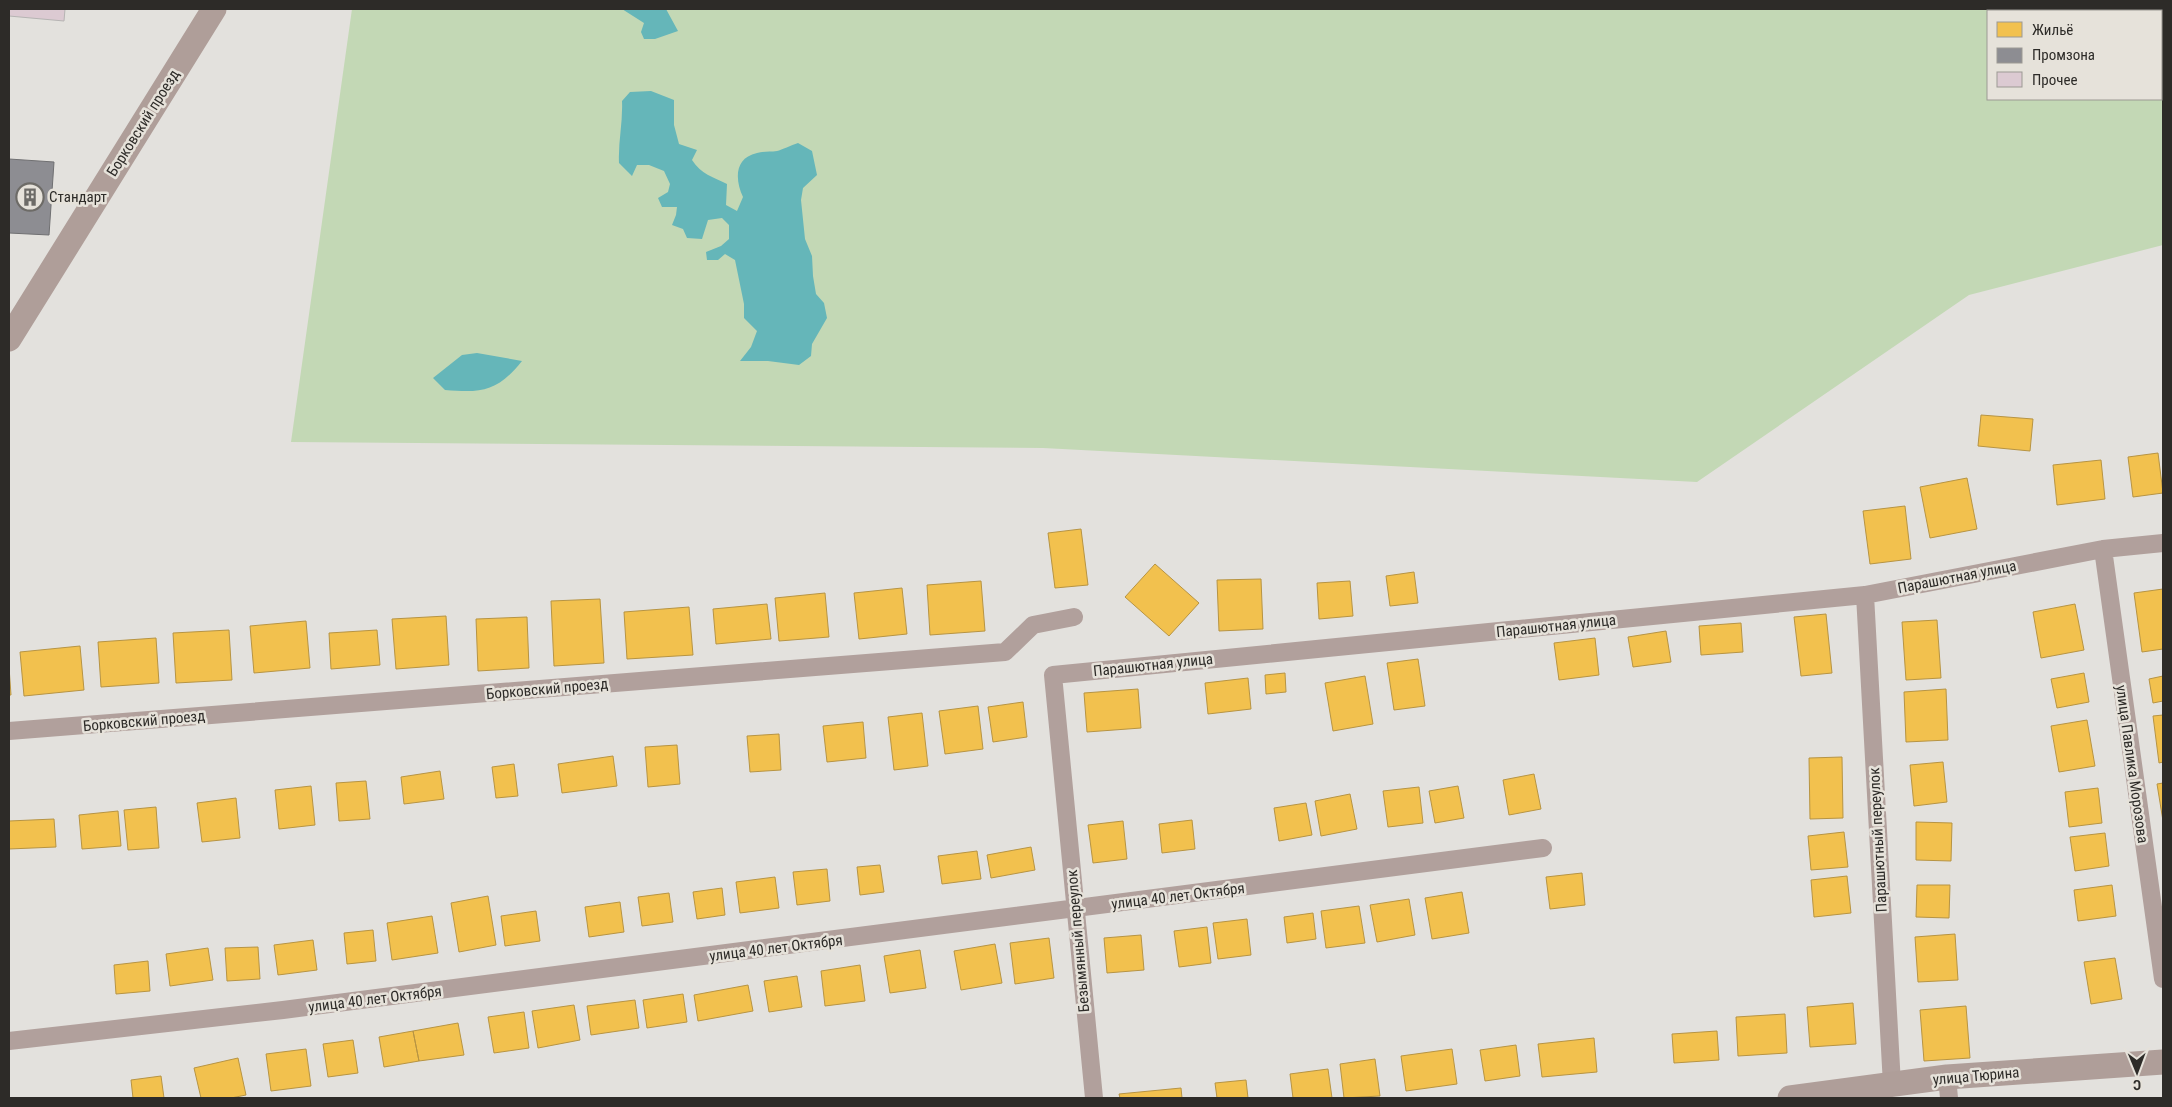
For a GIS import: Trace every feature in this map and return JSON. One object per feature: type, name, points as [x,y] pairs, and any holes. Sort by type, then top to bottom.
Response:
[{"type":"street","name":"Борковский проезд","points":[[9,339],[214,9]]},
{"type":"street","name":"Парашютная улица","points":[[1064,783],[1053,675],[1865,595],[2103,548],[2163,543]]},
{"type":"street","name":"улица Павлика Морозова","points":[[2103,548],[2163,979]]},
{"type":"street","name":"Парашютный переулок","points":[[1865,595],[1892,1085]]},
{"type":"street","name":"Борковский проезд","points":[[9,731],[1005,652],[1033,625],[1074,617]]},
{"type":"street","name":"Безымянный переулок","points":[[1064,783],[1094,1098]]},
{"type":"street","name":"улица 40 лет Октября","points":[[9,1040],[303,1008],[1075,910],[1543,848]]},
{"type":"street","name":"улица Тюрина","points":[[1790,1098],[1892,1085],[1948,1087],[2163,1062]]},
{"type":"green space","points":[[352,9],[2163,9],[2163,245],[1969,295],[1697,482],[1043,448],[291,442]]},
{"type":"water","points":[[622,9],[666,9],[678,31],[655,39],[644,39],[641,32],[644,23]]},
{"type":"water","points":[[651,91],[674,100],[674,125],[679,144],[697,150],[692,160],[699,169],[727,184],[726,205],[737,211],[743,197],[740,190],[738,170],[740,165],[749,156],[762,152],[777,151],[798,143],[812,151],[817,175],[803,188],[801,200],[805,239],[812,256],[816,294],[824,303],[827,318],[812,344],[811,356],[799,365],[768,361],[740,361],[751,347],[757,331],[744,318],[744,304],[735,260],[725,254],[718,260],[707,260],[706,252],[721,246],[729,239],[729,225],[722,218],[708,220],[702,239],[687,238],[683,229],[672,225],[677,207],[662,207],[658,198],[668,192],[670,184],[664,171],[649,165],[637,165],[632,176],[619,163],[622,101],[630,92]]},
{"type":"water","points":[[477,353],[522,361],[505,379],[496,385],[479,390],[445,390],[433,378],[462,355]]},
{"type":"building: Жильё","points":[[1981,415],[2033,419],[2030,451],[1978,446]]},
{"type":"building: Жильё","points":[[2158,453],[2163,493],[2133,497],[2128,457]]},
{"type":"building: Жильё","points":[[2101,460],[2105,499],[2057,505],[2053,465]]},
{"type":"building: Жильё","points":[[1967,478],[1977,529],[1930,538],[1920,487]]},
{"type":"building: Жильё","points":[[1905,506],[1911,559],[1870,564],[1863,511]]},
{"type":"building: Жильё","points":[[1081,529],[1088,585],[1055,588],[1048,533]]},
{"type":"building: Жильё","points":[[1155,564],[1199,603],[1169,636],[1125,597]]},
{"type":"building: Жильё","points":[[1414,572],[1418,603],[1390,606],[1386,576]]},
{"type":"building: Жильё","points":[[1261,579],[1263,629],[1219,631],[1217,580]]},
{"type":"building: Жильё","points":[[981,581],[985,631],[930,635],[927,585]]},
{"type":"building: Жильё","points":[[1350,581],[1353,616],[1319,619],[1317,583]]},
{"type":"building: Жильё","points":[[902,588],[907,634],[859,639],[854,593]]},
{"type":"building: Жильё","points":[[2163,589],[2163,649],[2142,652],[2134,593]]},
{"type":"building: Жильё","points":[[825,593],[829,637],[779,641],[775,598]]},
{"type":"building: Жильё","points":[[600,599],[604,663],[554,666],[551,601]]},
{"type":"building: Жильё","points":[[767,604],[771,639],[716,644],[713,609]]},
{"type":"building: Жильё","points":[[2075,604],[2084,650],[2041,658],[2033,612]]},
{"type":"building: Жильё","points":[[689,607],[693,655],[627,659],[624,612]]},
{"type":"building: Жильё","points":[[1826,614],[1832,673],[1801,676],[1794,617]]},
{"type":"building: Жильё","points":[[446,616],[449,665],[396,669],[392,619]]},
{"type":"building: Жильё","points":[[527,617],[529,668],[478,671],[476,619]]},
{"type":"building: Жильё","points":[[1937,620],[1941,678],[1906,680],[1902,622]]},
{"type":"building: Жильё","points":[[306,621],[310,668],[254,673],[250,626]]},
{"type":"building: Жильё","points":[[1741,623],[1743,652],[1701,655],[1699,626]]},
{"type":"building: Жильё","points":[[229,630],[232,680],[176,683],[173,633]]},
{"type":"building: Жильё","points":[[377,630],[380,665],[331,669],[329,633]]},
{"type":"building: Жильё","points":[[1666,631],[1671,662],[1633,667],[1628,637]]},
{"type":"building: Жильё","points":[[156,638],[159,683],[101,687],[98,642]]},
{"type":"building: Жильё","points":[[1595,638],[1599,675],[1559,680],[1554,643]]},
{"type":"building: Жильё","points":[[80,646],[84,690],[24,696],[20,652]]},
{"type":"building: Жильё","points":[[1418,659],[1425,706],[1394,710],[1387,663]]},
{"type":"building: Жильё","points":[[9,667],[11,695],[9,695]]},
{"type":"building: Жильё","points":[[1285,673],[1286,692],[1266,694],[1265,675]]},
{"type":"building: Жильё","points":[[2084,673],[2089,702],[2057,708],[2051,679]]},
{"type":"building: Жильё","points":[[1365,676],[1373,724],[1333,731],[1325,683]]},
{"type":"building: Жильё","points":[[2163,676],[2163,701],[2153,703],[2149,679]]},
{"type":"building: Жильё","points":[[1248,678],[1251,709],[1208,714],[1205,683]]},
{"type":"building: Жильё","points":[[1138,689],[1141,728],[1087,732],[1084,693]]},
{"type":"building: Жильё","points":[[1946,689],[1948,740],[1906,742],[1904,692]]},
{"type":"building: Жильё","points":[[1023,702],[1027,737],[993,742],[988,707]]},
{"type":"building: Жильё","points":[[978,706],[983,749],[945,754],[939,711]]},
{"type":"building: Жильё","points":[[922,713],[928,766],[894,770],[888,717]]},
{"type":"building: Жильё","points":[[2163,715],[2163,762],[2159,763],[2153,716]]},
{"type":"building: Жильё","points":[[2087,720],[2095,766],[2059,772],[2051,726]]},
{"type":"building: Жильё","points":[[863,722],[866,758],[827,762],[823,726]]},
{"type":"building: Жильё","points":[[779,734],[781,770],[750,772],[747,736]]},
{"type":"building: Жильё","points":[[677,745],[680,784],[648,787],[645,747]]},
{"type":"building: Жильё","points":[[613,756],[617,786],[562,793],[558,764]]},
{"type":"building: Жильё","points":[[1842,757],[1843,818],[1810,819],[1809,758]]},
{"type":"building: Жильё","points":[[1943,762],[1947,802],[1914,806],[1910,765]]},
{"type":"building: Жильё","points":[[514,764],[518,796],[496,798],[492,767]]},
{"type":"building: Жильё","points":[[440,771],[444,799],[404,804],[401,777]]},
{"type":"building: Жильё","points":[[1534,774],[1541,809],[1509,815],[1503,780]]},
{"type":"building: Жильё","points":[[366,781],[370,819],[339,821],[336,783]]},
{"type":"building: Жильё","points":[[2163,783],[2163,821],[2157,784]]},
{"type":"building: Жильё","points":[[311,786],[315,825],[279,829],[275,790]]},
{"type":"building: Жильё","points":[[1458,786],[1464,818],[1435,823],[1429,791]]},
{"type":"building: Жильё","points":[[1419,787],[1423,823],[1388,827],[1383,791]]},
{"type":"building: Жильё","points":[[2098,788],[2102,823],[2069,827],[2065,792]]},
{"type":"building: Жильё","points":[[1350,794],[1357,829],[1321,836],[1315,801]]},
{"type":"building: Жильё","points":[[236,798],[240,838],[202,842],[197,803]]},
{"type":"building: Жильё","points":[[1306,803],[1312,835],[1279,841],[1274,808]]},
{"type":"building: Жильё","points":[[156,807],[159,848],[128,850],[124,810]]},
{"type":"building: Жильё","points":[[118,811],[121,846],[82,849],[79,815]]},
{"type":"building: Жильё","points":[[54,819],[56,847],[9,849],[9,821]]},
{"type":"building: Жильё","points":[[1192,820],[1195,849],[1162,853],[1159,824]]},
{"type":"building: Жильё","points":[[1123,821],[1127,859],[1093,863],[1088,825]]},
{"type":"building: Жильё","points":[[1916,822],[1952,823],[1951,861],[1916,860]]},
{"type":"building: Жильё","points":[[1844,832],[1848,867],[1811,870],[1808,836]]},
{"type":"building: Жильё","points":[[2105,833],[2109,866],[2075,871],[2070,837]]},
{"type":"building: Жильё","points":[[1031,847],[1035,870],[991,878],[987,855]]},
{"type":"building: Жильё","points":[[977,851],[981,879],[942,884],[938,856]]},
{"type":"building: Жильё","points":[[880,865],[884,892],[860,895],[857,867]]},
{"type":"building: Жильё","points":[[827,869],[830,901],[797,905],[793,872]]},
{"type":"building: Жильё","points":[[1582,873],[1585,905],[1550,909],[1546,877]]},
{"type":"building: Жильё","points":[[1847,876],[1851,913],[1814,917],[1811,880]]},
{"type":"building: Жильё","points":[[775,877],[779,908],[740,913],[736,882]]},
{"type":"building: Жильё","points":[[1917,885],[1950,885],[1949,918],[1916,917]]},
{"type":"building: Жильё","points":[[2112,885],[2116,916],[2078,921],[2074,890]]},
{"type":"building: Жильё","points":[[722,888],[725,915],[697,919],[693,892]]},
{"type":"building: Жильё","points":[[1462,892],[1469,933],[1432,939],[1425,898]]},
{"type":"building: Жильё","points":[[669,893],[673,922],[642,926],[638,897]]},
{"type":"building: Жильё","points":[[488,896],[496,945],[459,952],[451,903]]},
{"type":"building: Жильё","points":[[1409,899],[1415,935],[1377,942],[1370,905]]},
{"type":"building: Жильё","points":[[620,902],[624,932],[589,937],[585,907]]},
{"type":"building: Жильё","points":[[1359,906],[1365,943],[1326,948],[1321,911]]},
{"type":"building: Жильё","points":[[536,911],[540,941],[505,946],[501,916]]},
{"type":"building: Жильё","points":[[1313,913],[1316,939],[1287,943],[1284,917]]},
{"type":"building: Жильё","points":[[432,916],[438,953],[392,960],[387,923]]},
{"type":"building: Жильё","points":[[1247,919],[1251,955],[1218,959],[1213,923]]},
{"type":"building: Жильё","points":[[1207,927],[1211,963],[1179,967],[1174,931]]},
{"type":"building: Жильё","points":[[373,930],[376,961],[347,964],[344,933]]},
{"type":"building: Жильё","points":[[1955,934],[1958,980],[1918,982],[1915,937]]},
{"type":"building: Жильё","points":[[1141,935],[1144,970],[1107,973],[1104,938]]},
{"type":"building: Жильё","points":[[1049,938],[1054,978],[1015,984],[1010,943]]},
{"type":"building: Жильё","points":[[313,940],[317,970],[278,975],[274,945]]},
{"type":"building: Жильё","points":[[995,944],[1002,983],[961,990],[954,951]]},
{"type":"building: Жильё","points":[[258,947],[260,979],[227,981],[225,948]]},
{"type":"building: Жильё","points":[[208,948],[213,980],[170,986],[166,954]]},
{"type":"building: Жильё","points":[[920,950],[926,988],[890,993],[884,956]]},
{"type":"building: Жильё","points":[[2115,958],[2122,999],[2091,1004],[2084,962]]},
{"type":"building: Жильё","points":[[148,961],[150,991],[116,994],[114,965]]},
{"type":"building: Жильё","points":[[860,965],[865,1001],[825,1006],[821,971]]},
{"type":"building: Жильё","points":[[797,976],[802,1007],[769,1012],[764,981]]},
{"type":"building: Жильё","points":[[748,985],[753,1011],[698,1021],[694,995]]},
{"type":"building: Жильё","points":[[683,994],[687,1022],[647,1028],[643,1000]]},
{"type":"building: Жильё","points":[[635,1000],[639,1028],[591,1035],[587,1006]]},
{"type":"building: Жильё","points":[[1853,1003],[1856,1044],[1810,1047],[1807,1007]]},
{"type":"building: Жильё","points":[[574,1005],[580,1040],[538,1048],[532,1011]]},
{"type":"building: Жильё","points":[[1966,1006],[1970,1058],[1924,1061],[1920,1010]]},
{"type":"building: Жильё","points":[[524,1012],[529,1048],[494,1053],[488,1017]]},
{"type":"building: Жильё","points":[[1785,1014],[1787,1053],[1738,1056],[1736,1017]]},
{"type":"building: Жильё","points":[[458,1023],[464,1055],[419,1061],[413,1031]]},
{"type":"building: Жильё","points":[[413,1031],[419,1061],[384,1067],[379,1037]]},
{"type":"building: Жильё","points":[[1717,1031],[1719,1060],[1674,1063],[1672,1034]]},
{"type":"building: Жильё","points":[[1594,1038],[1597,1072],[1542,1077],[1538,1044]]},
{"type":"building: Жильё","points":[[353,1040],[358,1073],[328,1077],[323,1044]]},
{"type":"building: Жильё","points":[[1516,1045],[1520,1076],[1485,1081],[1480,1050]]},
{"type":"building: Жильё","points":[[306,1049],[311,1086],[271,1091],[266,1054]]},
{"type":"building: Жильё","points":[[1452,1049],[1457,1084],[1406,1091],[1401,1056]]},
{"type":"building: Жильё","points":[[238,1058],[246,1095],[231,1098],[201,1098],[194,1068]]},
{"type":"building: Жильё","points":[[1375,1059],[1380,1096],[1344,1098],[1340,1064]]},
{"type":"building: Жильё","points":[[1328,1069],[1332,1098],[1293,1098],[1290,1074]]},
{"type":"building: Жильё","points":[[161,1076],[164,1098],[133,1098],[131,1080]]},
{"type":"building: Жильё","points":[[1246,1080],[1248,1098],[1217,1098],[1215,1083]]},
{"type":"building: Жильё","points":[[1181,1088],[1182,1098],[1120,1098],[1119,1094]]},
{"type":"building: Промзона","name":"Стандарт","points":[[9,159],[54,162],[49,235],[9,233]]},
{"type":"building: Прочее","points":[[9,9],[65,9],[64,21],[9,16]]},
{"type":"place","name":"Стандарт","points":[[30,197]]}]
